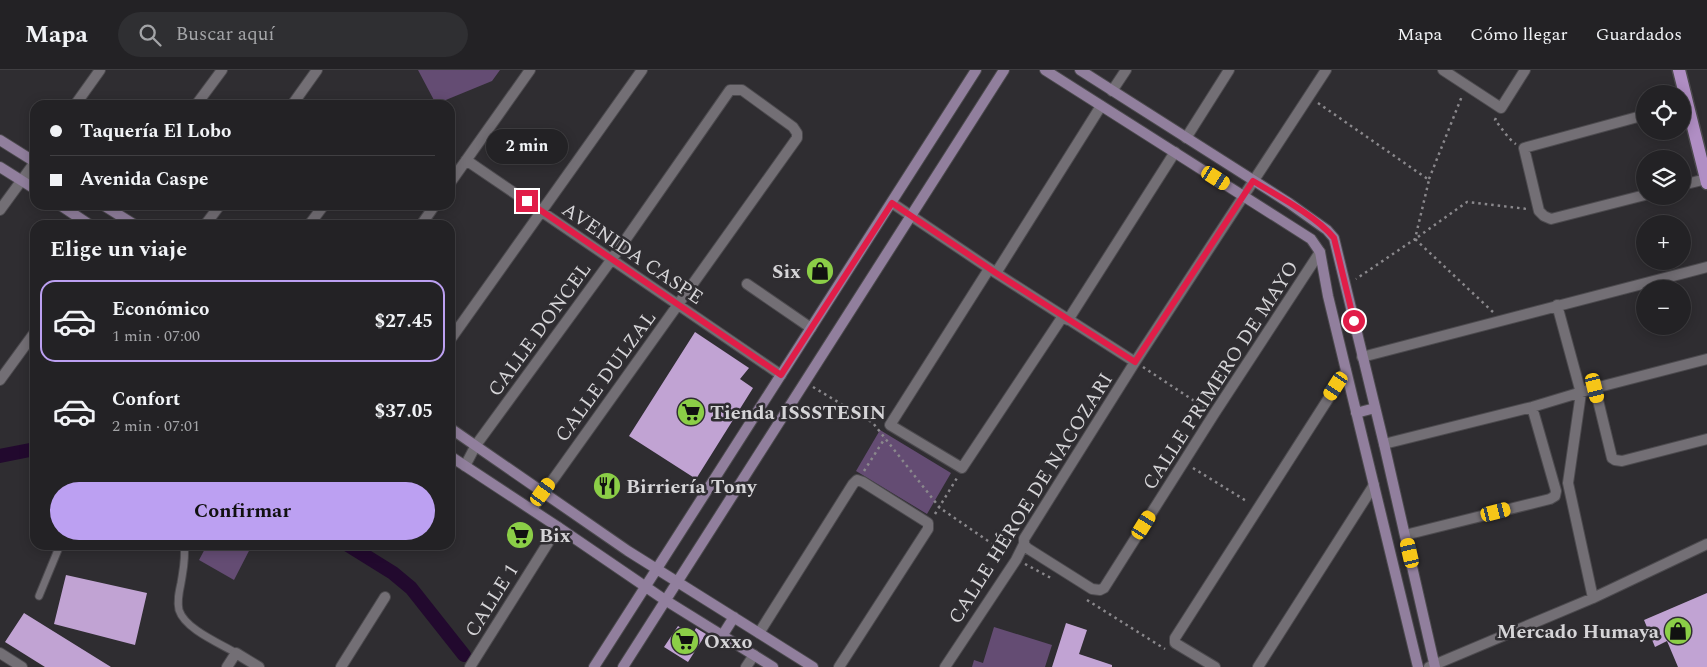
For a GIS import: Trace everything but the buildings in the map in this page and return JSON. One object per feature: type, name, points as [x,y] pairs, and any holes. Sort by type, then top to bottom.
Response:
[{"type":"main road","points":[[1678,70],[1681,85]]},
{"type":"main road","points":[[1691,126],[1706,181]]},
{"type":"street","points":[[79,100],[100,70]]},
{"type":"street","points":[[200,100],[222,70]]},
{"type":"street","points":[[296,100],[317,70]]},
{"type":"street","points":[[455,176],[530,70]]},
{"type":"street","points":[[455,333],[642,70]]},
{"type":"street","points":[[594,667],[976,70]]},
{"type":"street","points":[[623,667],[1004,70]]},
{"type":"street","points":[[1045,70],[1311,239],[1320,252],[1328,296],[1418,667]]},
{"type":"street","points":[[1080,70],[1289,203],[1327,230],[1334,238],[1384,444],[1433,666],[1593,598],[1707,544]]},
{"type":"street","points":[[1112,91],[1126,70]]},
{"type":"street","points":[[1186,138],[1229,70]]},
{"type":"street","name":"CALLE HÉROE DE NACOZARI","points":[[945,667],[1016,560],[1024,544],[1024,539],[1135,362],[1326,70]]},
{"type":"street","points":[[1443,70],[1501,108],[1525,70]]},
{"type":"street","name":"CALLE DULZAL","points":[[532,510],[797,138],[797,133],[793,127],[742,90],[737,89]]},
{"type":"street","name":"CALLE DONCEL","points":[[465,466],[476,446],[612,259],[730,90],[737,89]]},
{"type":"street","points":[[1101,106],[890,425],[962,468],[1065,318],[1175,152]]},
{"type":"street","points":[[1134,126],[1144,112]]},
{"type":"street","points":[[1636,117],[1524,148],[1539,211],[1544,216],[1551,219],[1636,197]]},
{"type":"street","points":[[0,140],[30,159]]},
{"type":"street","name":"AVENIDA CASPE","points":[[466,160],[781,375]]},
{"type":"street","points":[[0,166],[30,186]]},
{"type":"street","points":[[0,210],[30,169]]},
{"type":"street","points":[[1691,184],[1706,181]]},
{"type":"street","points":[[892,203],[992,271],[1135,362]]},
{"type":"street","points":[[68,210],[82,220]]},
{"type":"street","points":[[111,210],[127,220]]},
{"type":"street","name":"CALLE PRIMERO DE MAYO","points":[[1024,544],[1026,548],[1092,589],[1100,590],[1104,588],[1214,414],[1320,252]]},
{"type":"street","points":[[1362,357],[1707,267]]},
{"type":"street","points":[[747,284],[811,328]]},
{"type":"street","points":[[1556,305],[1581,393],[1568,483],[1593,598]]},
{"type":"street","points":[[0,380],[30,339]]},
{"type":"street","points":[[1384,444],[1532,407],[1595,388],[1707,359]]},
{"type":"street","points":[[1215,667],[1174,641],[1175,638],[1346,371]]},
{"type":"street","points":[[1595,388],[1612,458],[1615,460],[1622,461],[1707,439]]},
{"type":"street","points":[[1405,535],[1550,499],[1554,496],[1556,491],[1532,407]]},
{"type":"street","points":[[1356,413],[1375,408]]},
{"type":"street","points":[[455,431],[628,551],[813,667]]},
{"type":"street","points":[[455,459],[665,600],[773,667]]},
{"type":"street","points":[[759,633],[853,484],[857,480],[863,482],[928,523],[928,529],[839,667]]},
{"type":"street","points":[[1258,667],[1374,485]]},
{"type":"street","name":"CALLE 1","points":[[470,667],[558,527]]},
{"type":"street","points":[[341,667],[385,597]]},
{"type":"street","points":[[722,636],[734,617]]},
{"type":"street","points":[[0,653],[22,667]]},
{"type":"street","points":[[227,667],[236,653],[259,667]]},
{"type":"street","points":[[746,667],[754,655]]},
{"type":"lane","points":[[39,596],[58,550]]},
{"type":"lane","points":[[184,550],[184,564],[178,597],[182,618],[190,626],[236,653]]},
{"type":"path","points":[[1415,239],[1429,180],[1466,85]]},
{"type":"path","points":[[1308,97],[1429,180]]},
{"type":"path","points":[[1501,108],[1495,120],[1512,141],[1524,148]]},
{"type":"path","points":[[1346,285],[1467,202],[1539,211]]},
{"type":"path","points":[[1415,239],[1502,320]]},
{"type":"path","points":[[1135,362],[1214,414]]},
{"type":"path","points":[[805,382],[872,424],[940,508],[1016,560],[1056,580]]},
{"type":"path","points":[[857,480],[885,439],[890,425]]},
{"type":"path","points":[[1184,462],[1258,508]]},
{"type":"path","points":[[928,523],[940,508],[962,468]]},
{"type":"path","points":[[1080,596],[1165,649]]},
{"type":"shaded area","points":[[418,70],[500,70],[492,81],[446,100],[434,100]]},
{"type":"shaded area","points":[[880,430],[951,473],[927,514],[856,471]]},
{"type":"shaded area","points":[[204,550],[249,550],[234,580],[199,560]]},
{"type":"shaded area","points":[[994,627],[1052,645],[1045,667],[972,667],[974,660],[983,663]]},
{"type":"waterway","points":[[0,456],[30,450]]},
{"type":"waterway","points":[[356,550],[393,573],[411,588],[464,655]]},
{"type":"place","name":"Six","points":[[820,271]]},
{"type":"place","name":"Tienda ISSSTESIN","points":[[691,412]]},
{"type":"place","name":"Birriería Tony","points":[[607,486]]},
{"type":"place","name":"Bix","points":[[520,535]]},
{"type":"place","name":"Mercado Humaya","points":[[1678,631]]},
{"type":"place","name":"Oxxo","points":[[685,641]]},
{"type":"route","points":[[527,201],[781,375],[892,203],[996,273],[1135,362],[1253,181],[1289,203],[1327,230],[1334,238],[1354,321]]}]
